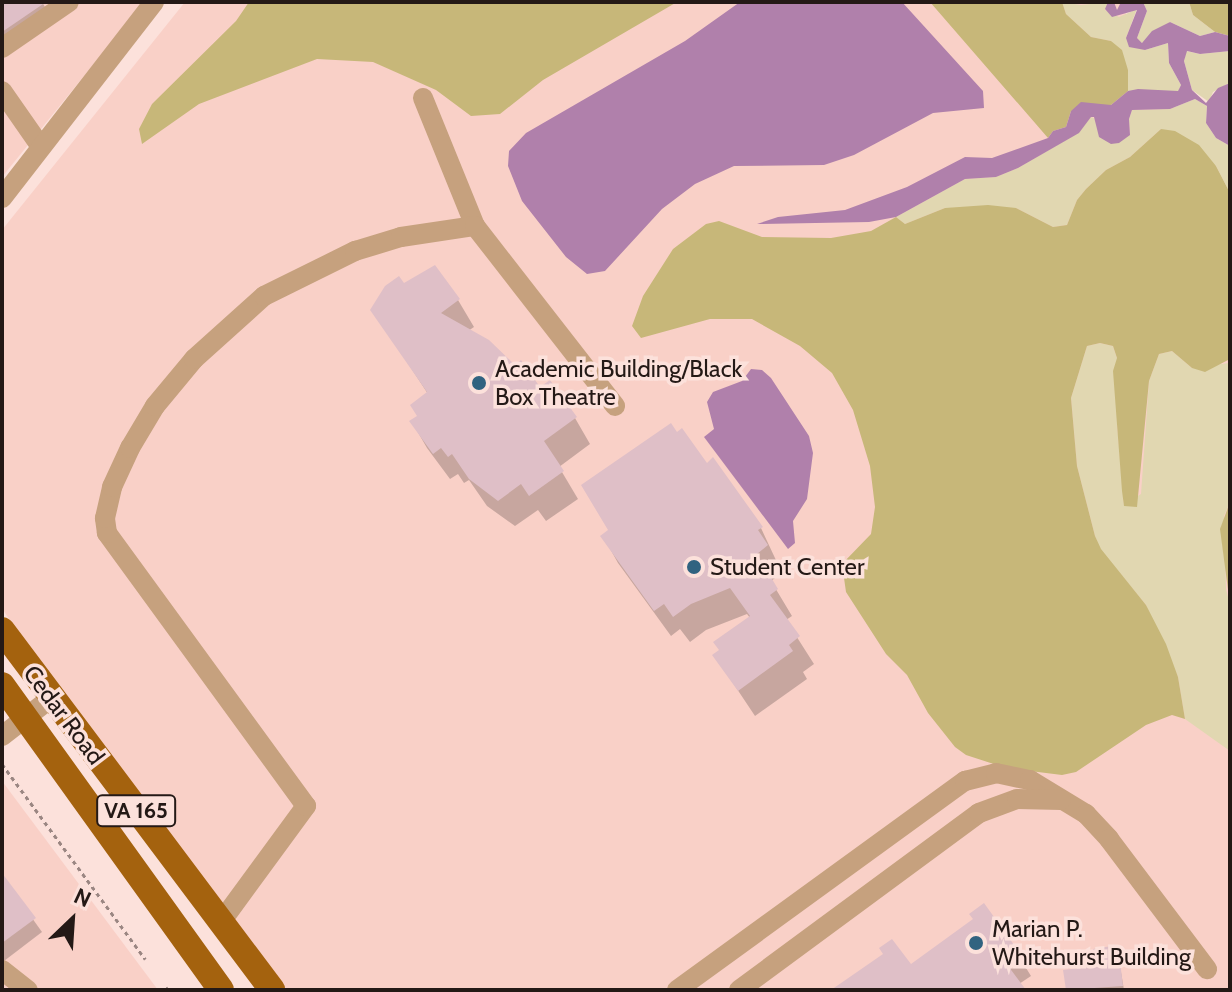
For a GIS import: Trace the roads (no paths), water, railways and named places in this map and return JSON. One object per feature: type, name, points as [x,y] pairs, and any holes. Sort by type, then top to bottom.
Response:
[{"type":"main road","name":"Cedar Road","points":[[2,630],[272,990]]},
{"type":"main road","name":"Cedar Road","points":[[2,685],[221,990]]},
{"type":"street","points":[[2,48],[69,2]]},
{"type":"street","points":[[2,198],[154,2]]},
{"type":"street","points":[[2,91],[41,147]]},
{"type":"street","points":[[423,98],[475,226],[615,406]]},
{"type":"street","points":[[221,922],[306,806],[117,550],[107,533],[105,518],[112,487],[155,406],[194,359],[264,296],[355,251],[401,237],[475,226]]},
{"type":"street","points":[[2,736],[51,698]]},
{"type":"street","points":[[677,990],[965,781],[996,773],[1030,780],[1086,814],[1109,839],[1207,969]]},
{"type":"street","points":[[739,990],[940,841],[997,804],[1017,799],[1065,801]]},
{"type":"street","points":[[919,814],[940,841]]},
{"type":"street","points":[[2,970],[28,990]]},
{"type":"place","name":"Academic Building/Black Box Theatre","points":[[479,383]]},
{"type":"place","name":"Student Center","points":[[694,567]]},
{"type":"place","name":"Marian P. Whitehurst Building","points":[[976,943]]}]
